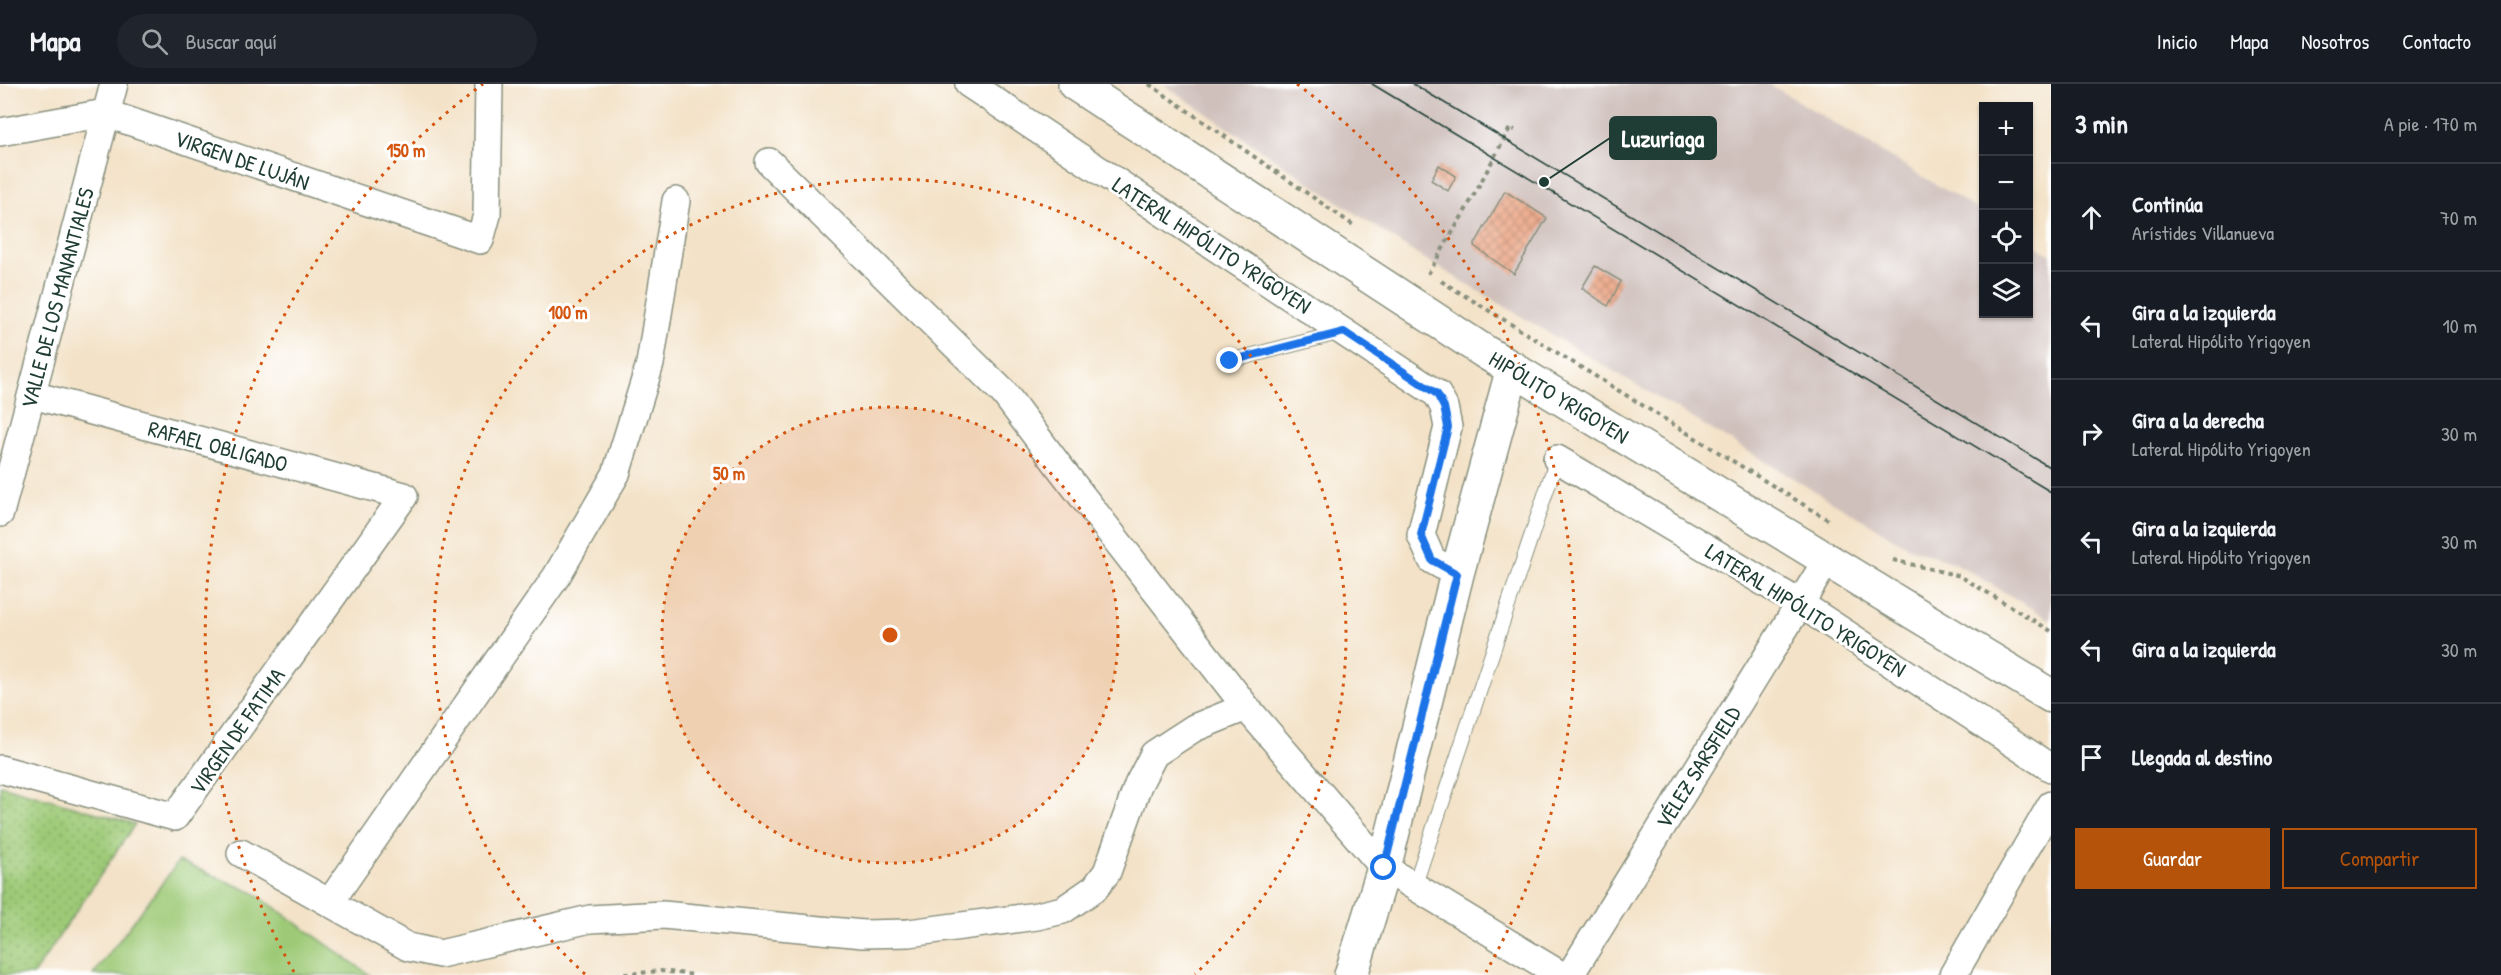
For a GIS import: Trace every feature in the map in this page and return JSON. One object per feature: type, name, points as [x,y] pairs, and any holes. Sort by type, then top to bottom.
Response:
[{"type":"main road","name":"HIPÓLITO YRIGOYEN","points":[[1075,84],[1485,352],[2051,696]]},
{"type":"main road","points":[[1351,975],[1384,868],[1457,574],[1513,368]]},
{"type":"street","name":"VALLE DE LOS MANANTIALES","points":[[0,513],[114,84]]},
{"type":"street","name":"VIRGEN DE LUJÁN","points":[[0,132],[105,113],[480,240],[487,215],[489,84]]},
{"type":"street","name":"LATERAL HIPÓLITO YRIGOYEN","points":[[969,84],[1437,394],[1444,407],[1448,427],[1421,535],[1432,560],[1457,574]]},
{"type":"street","points":[[769,162],[1004,393],[1060,469],[1246,707],[1384,868],[1561,975]]},
{"type":"street","points":[[330,902],[556,577],[616,474],[650,364],[676,201]]},
{"type":"street","name":"RAFAEL OBLIGADO","points":[[33,395],[404,496]]},
{"type":"street","name":"LATERAL HIPÓLITO YRIGOYEN","points":[[1557,459],[1799,603],[2051,768]]},
{"type":"street","name":"VIRGEN DE FATIMA","points":[[0,769],[175,817],[404,496]]},
{"type":"street","name":"VÉLEZ SARSFIELD","points":[[1570,975],[1827,560]]},
{"type":"street","points":[[241,853],[408,947],[440,954],[590,919],[663,915],[863,934],[898,933],[1037,916],[1063,910],[1095,888],[1107,872],[1138,785],[1154,754],[1194,728],[1246,707]]},
{"type":"street","points":[[1953,975],[2051,805]]},
{"type":"lane","points":[[1230,361],[1344,332]]},
{"type":"lane","points":[[1414,886],[1557,459]]},
{"type":"path","points":[[1149,84],[1359,229]]},
{"type":"path","points":[[1515,130],[1510,128],[1468,206],[1428,273],[1833,523]]},
{"type":"path","points":[[1884,554],[1894,561],[1960,576],[2051,631]]},
{"type":"path","points":[[615,975],[661,971],[694,975]]},
{"type":"shaded area","points":[[1163,84],[1769,84],[1979,211],[1979,318],[2033,318],[2033,244],[2051,255],[2051,620],[1957,564],[1912,549],[1413,252]]},
{"type":"green space","points":[[0,785],[135,824],[33,975],[0,975]]},
{"type":"green space","points":[[179,861],[254,893],[370,975],[93,975]]},
{"type":"building","points":[[1439,165],[1456,176],[1448,191],[1431,180]]},
{"type":"building","points":[[1505,191],[1547,218],[1514,274],[1474,246]]},
{"type":"building","points":[[1595,266],[1621,281],[1608,306],[1582,288]]},
{"type":"tram line","points":[[1372,84],[2051,492]]},
{"type":"tram line","points":[[1413,84],[2051,468]]},
{"type":"place","name":"Luzuriaga","points":[[1544,182]]},
{"type":"route","points":[[1230,361],[1344,332],[1437,394],[1444,407],[1448,427],[1421,535],[1432,560],[1457,574],[1384,868]]}]
